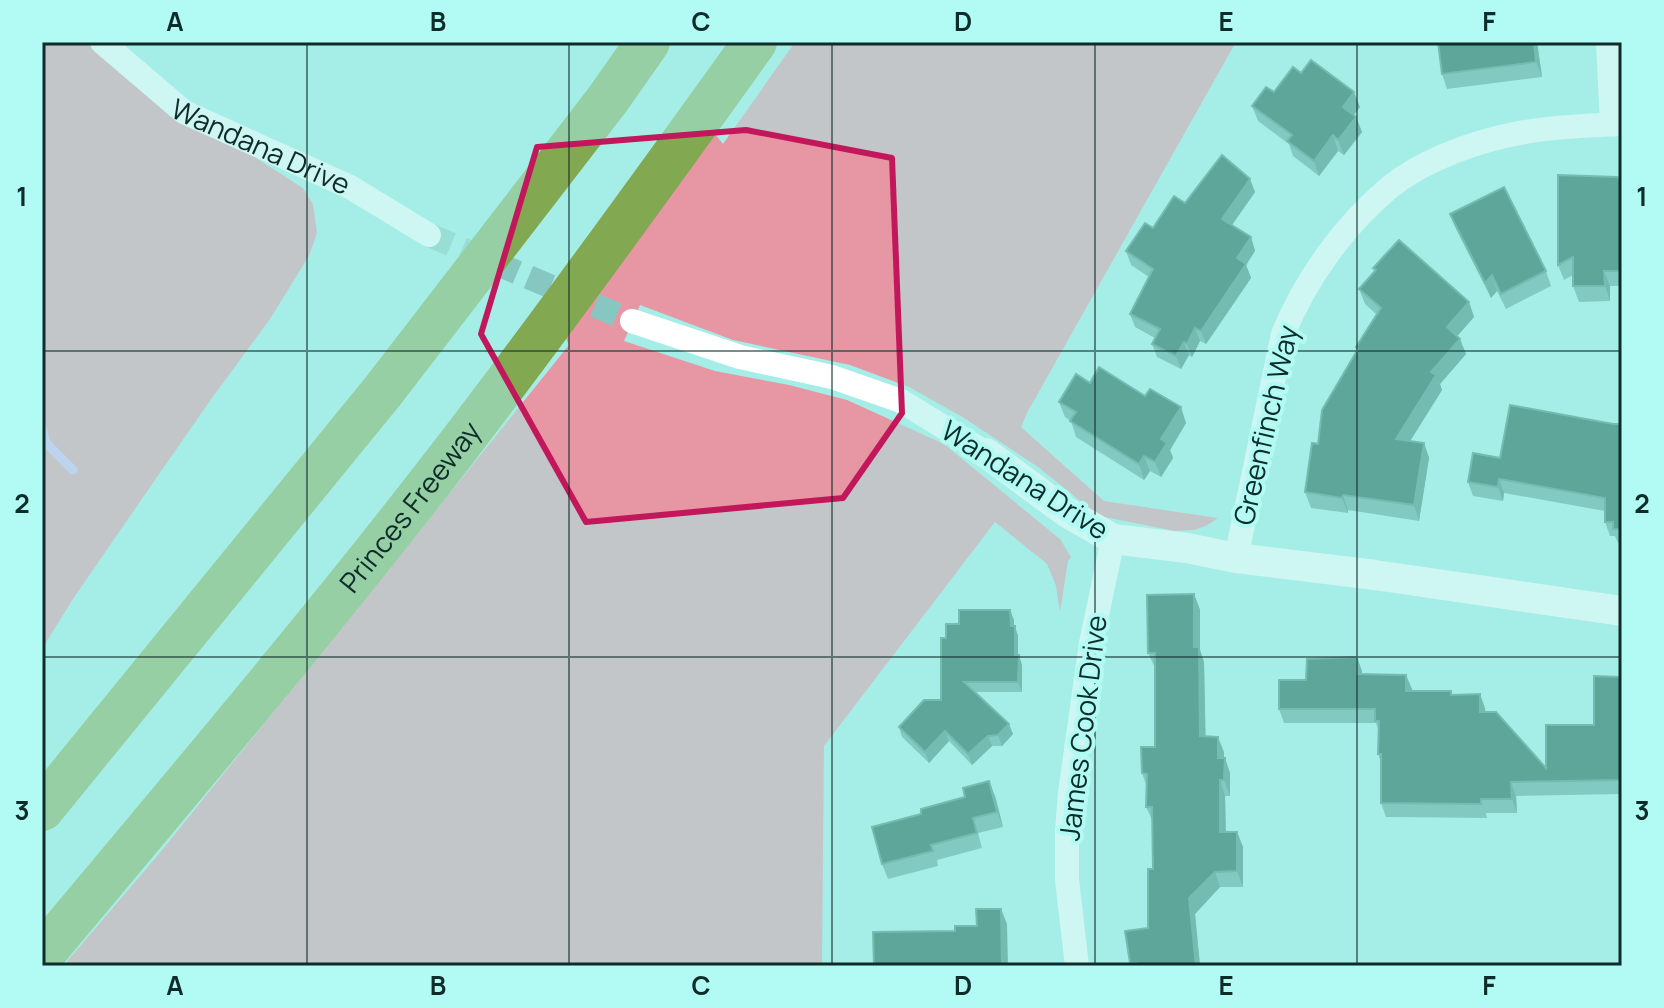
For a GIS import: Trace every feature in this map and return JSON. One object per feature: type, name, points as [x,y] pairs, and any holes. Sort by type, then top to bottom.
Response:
[{"type":"highway","points":[[42,809],[383,391],[608,99],[648,42]]},
{"type":"highway","name":"Princes Freeway","points":[[42,955],[282,669],[462,441],[755,42]]},
{"type":"street","name":"Wandana Drive","points":[[102,42],[184,112],[350,187],[429,235]]},
{"type":"street","points":[[1608,42],[1617,124]]},
{"type":"street","name":"Greenfinch Way","points":[[1236,558],[1283,334],[1319,266],[1348,229],[1406,176],[1461,150],[1501,137],[1617,124]]},
{"type":"street","name":"Wandana Drive","points":[[632,321],[740,357],[832,377],[901,401],[986,453],[1066,512],[1113,539],[1622,611]]},
{"type":"street","name":"James Cook Drive","points":[[1077,966],[1067,880],[1070,793],[1091,643],[1113,539]]},
{"type":"highlighted area","points":[[746,130],[892,158],[902,413],[843,498],[586,522],[481,334],[537,147]]},
{"type":"shaded area","points":[[42,42],[99,42],[244,150],[303,188],[313,204],[317,233],[309,256],[270,319],[126,522],[42,649]]},
{"type":"shaded area","points":[[795,42],[1236,42],[1021,427],[1104,501],[1218,518],[1194,530],[1175,531],[1099,516],[1038,467],[964,418],[909,387],[850,365],[733,340],[640,305],[624,341],[715,371],[847,400],[944,444],[1060,539],[1071,557],[1060,612],[1056,586],[1047,564],[995,522],[824,746],[822,966],[63,966],[158,855],[569,345],[565,336],[715,134],[723,144]]},
{"type":"building","points":[[1438,42],[1534,42],[1536,62],[1442,74]]},
{"type":"building","points":[[1311,60],[1354,92],[1343,107],[1356,117],[1338,140],[1333,135],[1314,161],[1287,141],[1292,135],[1252,106],[1266,87],[1274,92],[1293,67],[1301,73]]},
{"type":"building","points":[[1222,155],[1250,179],[1222,219],[1251,237],[1237,258],[1246,264],[1201,331],[1195,328],[1176,356],[1152,344],[1160,329],[1130,314],[1153,269],[1126,251],[1145,223],[1153,228],[1174,196],[1185,203]]},
{"type":"building","points":[[1558,175],[1617,177],[1622,181],[1622,271],[1604,271],[1605,286],[1573,286],[1573,257],[1558,265]]},
{"type":"building","points":[[1504,187],[1546,271],[1501,294],[1492,275],[1485,283],[1450,214]]},
{"type":"building","points":[[1399,240],[1469,302],[1447,327],[1460,339],[1431,372],[1436,375],[1396,439],[1424,443],[1414,505],[1305,492],[1312,443],[1318,444],[1322,410],[1381,308],[1359,289],[1376,270],[1373,268]]},
{"type":"building","points":[[1099,367],[1145,396],[1150,389],[1181,407],[1161,439],[1167,443],[1155,462],[1144,456],[1139,464],[1070,421],[1076,412],[1059,402],[1076,374],[1090,383]]},
{"type":"building","points":[[1510,405],[1622,424],[1622,529],[1613,529],[1613,522],[1605,522],[1605,498],[1499,479],[1498,487],[1468,482],[1473,453],[1500,458]]},
{"type":"building","points":[[1194,594],[1194,647],[1199,647],[1200,736],[1218,737],[1218,758],[1225,758],[1224,780],[1220,780],[1220,832],[1237,832],[1237,871],[1215,872],[1189,898],[1196,966],[1137,966],[1137,963],[1130,963],[1125,931],[1148,928],[1148,869],[1153,869],[1152,807],[1146,807],[1147,774],[1142,773],[1141,747],[1155,747],[1155,653],[1148,653],[1147,595]]},
{"type":"building","points":[[959,610],[1010,610],[1011,626],[1015,626],[1015,655],[1019,655],[1018,682],[964,682],[1009,724],[998,735],[988,736],[968,754],[945,731],[925,752],[899,727],[924,700],[941,700],[941,638],[946,638],[946,624],[959,624]]},
{"type":"building","points":[[1357,657],[1357,674],[1406,675],[1406,691],[1480,694],[1480,712],[1496,712],[1546,768],[1546,725],[1594,725],[1594,676],[1622,677],[1622,780],[1511,782],[1512,799],[1481,799],[1481,804],[1381,803],[1379,721],[1375,721],[1375,709],[1279,709],[1279,680],[1306,680],[1307,659]]},
{"type":"building","points":[[989,781],[997,812],[973,818],[977,833],[931,845],[933,851],[882,864],[872,827],[921,814],[921,809],[965,797],[963,788]]},
{"type":"building","points":[[976,909],[1001,909],[1002,966],[874,966],[873,932],[955,931],[955,926],[977,926]]},
{"type":"waterway","points":[[42,428],[46,443],[73,470]]},
{"type":"tunnel","points":[[429,235],[632,321]]}]
